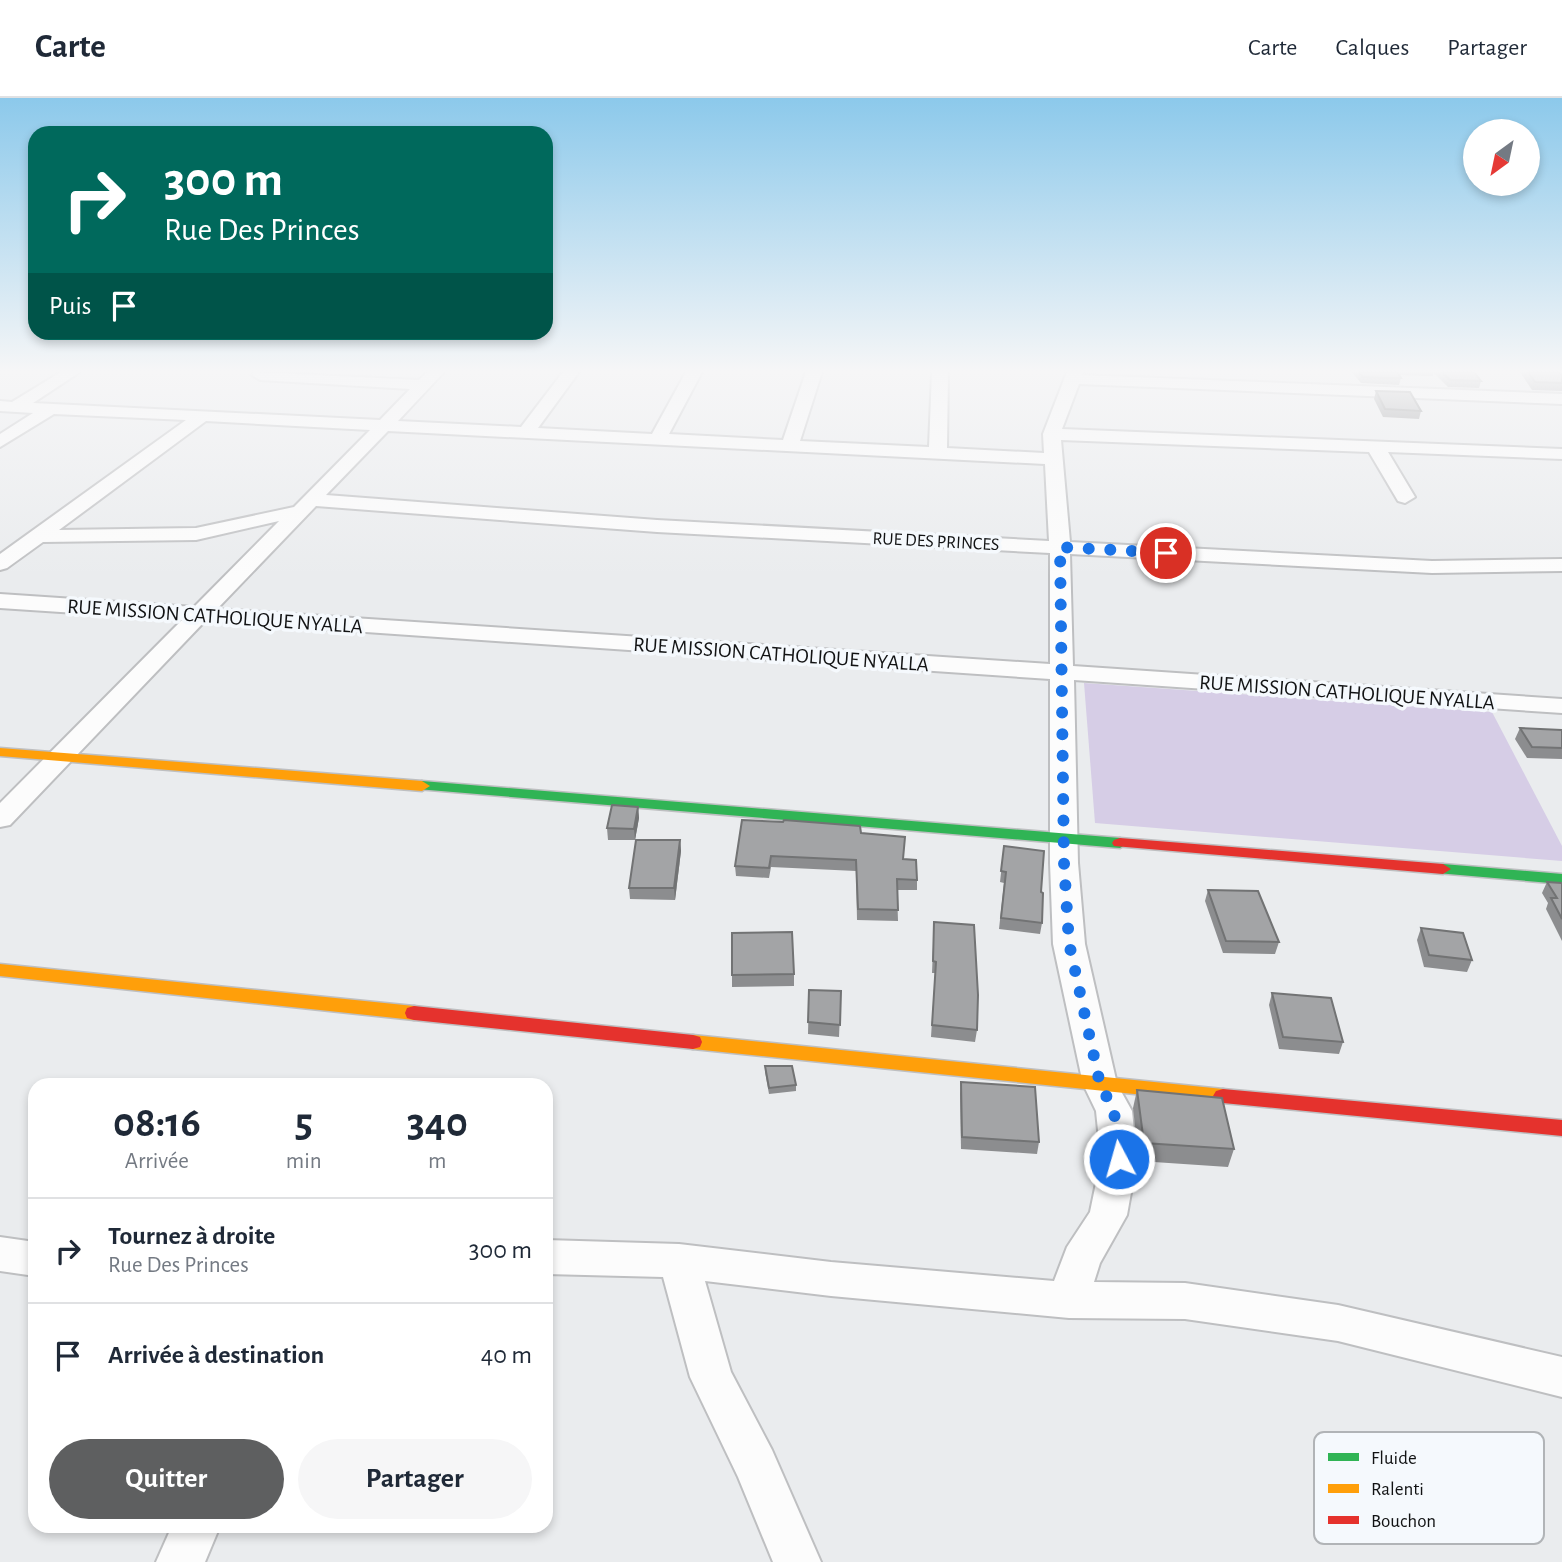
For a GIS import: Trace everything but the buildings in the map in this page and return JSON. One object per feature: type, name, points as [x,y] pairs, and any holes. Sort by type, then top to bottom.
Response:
[{"type":"street","points":[[0,564],[170,440]]},
{"type":"street","points":[[0,819],[369,440]]},
{"type":"street","points":[[683,440],[1052,459]]},
{"type":"street","points":[[790,446],[792,440]]},
{"type":"street","points":[[938,440],[938,453]]},
{"type":"street","points":[[1052,440],[1060,547],[1064,841],[1069,943],[1100,1084],[1114,1111],[1119,1159],[1108,1214],[1081,1259],[1069,1300]]},
{"type":"street","points":[[1222,440],[1541,453],[1559,462]]},
{"type":"street","points":[[1375,446],[1405,497]]},
{"type":"street","name":"RUE DES PRINCES","points":[[38,536],[197,534],[306,506],[1432,567],[1562,565]]},
{"type":"street","name":"RUE MISSION CATHOLIQUE NYALLA","points":[[0,601],[1562,706]]},
{"type":"street","points":[[0,752],[1064,841],[1562,879]]},
{"type":"street","points":[[0,970],[1100,1084],[1562,1128]]},
{"type":"street","points":[[0,1254],[28,1258]]},
{"type":"street","points":[[553,1257],[679,1261],[831,1279],[1069,1300],[1185,1301],[1338,1323],[1562,1377]]},
{"type":"street","points":[[679,1261],[711,1377],[756,1465],[797,1562]]},
{"type":"street","points":[[180,1562],[194,1533]]},
{"type":"shaded area","points":[[1084,683],[1492,712],[1562,846],[1562,861],[1095,823]]},
{"type":"traffic: fast","points":[[422,786],[1120,843]]},
{"type":"traffic: fast","points":[[1443,869],[1562,879]]},
{"type":"traffic: slow","points":[[0,752],[422,786]]},
{"type":"traffic: slow","points":[[0,970],[414,1013]]},
{"type":"traffic: slow","points":[[693,1042],[1223,1096]]},
{"type":"traffic: jam","points":[[1120,843],[1443,869]]},
{"type":"traffic: jam","points":[[414,1013],[693,1042]]},
{"type":"traffic: jam","points":[[1223,1096],[1562,1128]]},
{"type":"route","points":[[1119,1159],[1114,1111],[1100,1084],[1069,943],[1064,863],[1060,547],[1166,553]]}]
